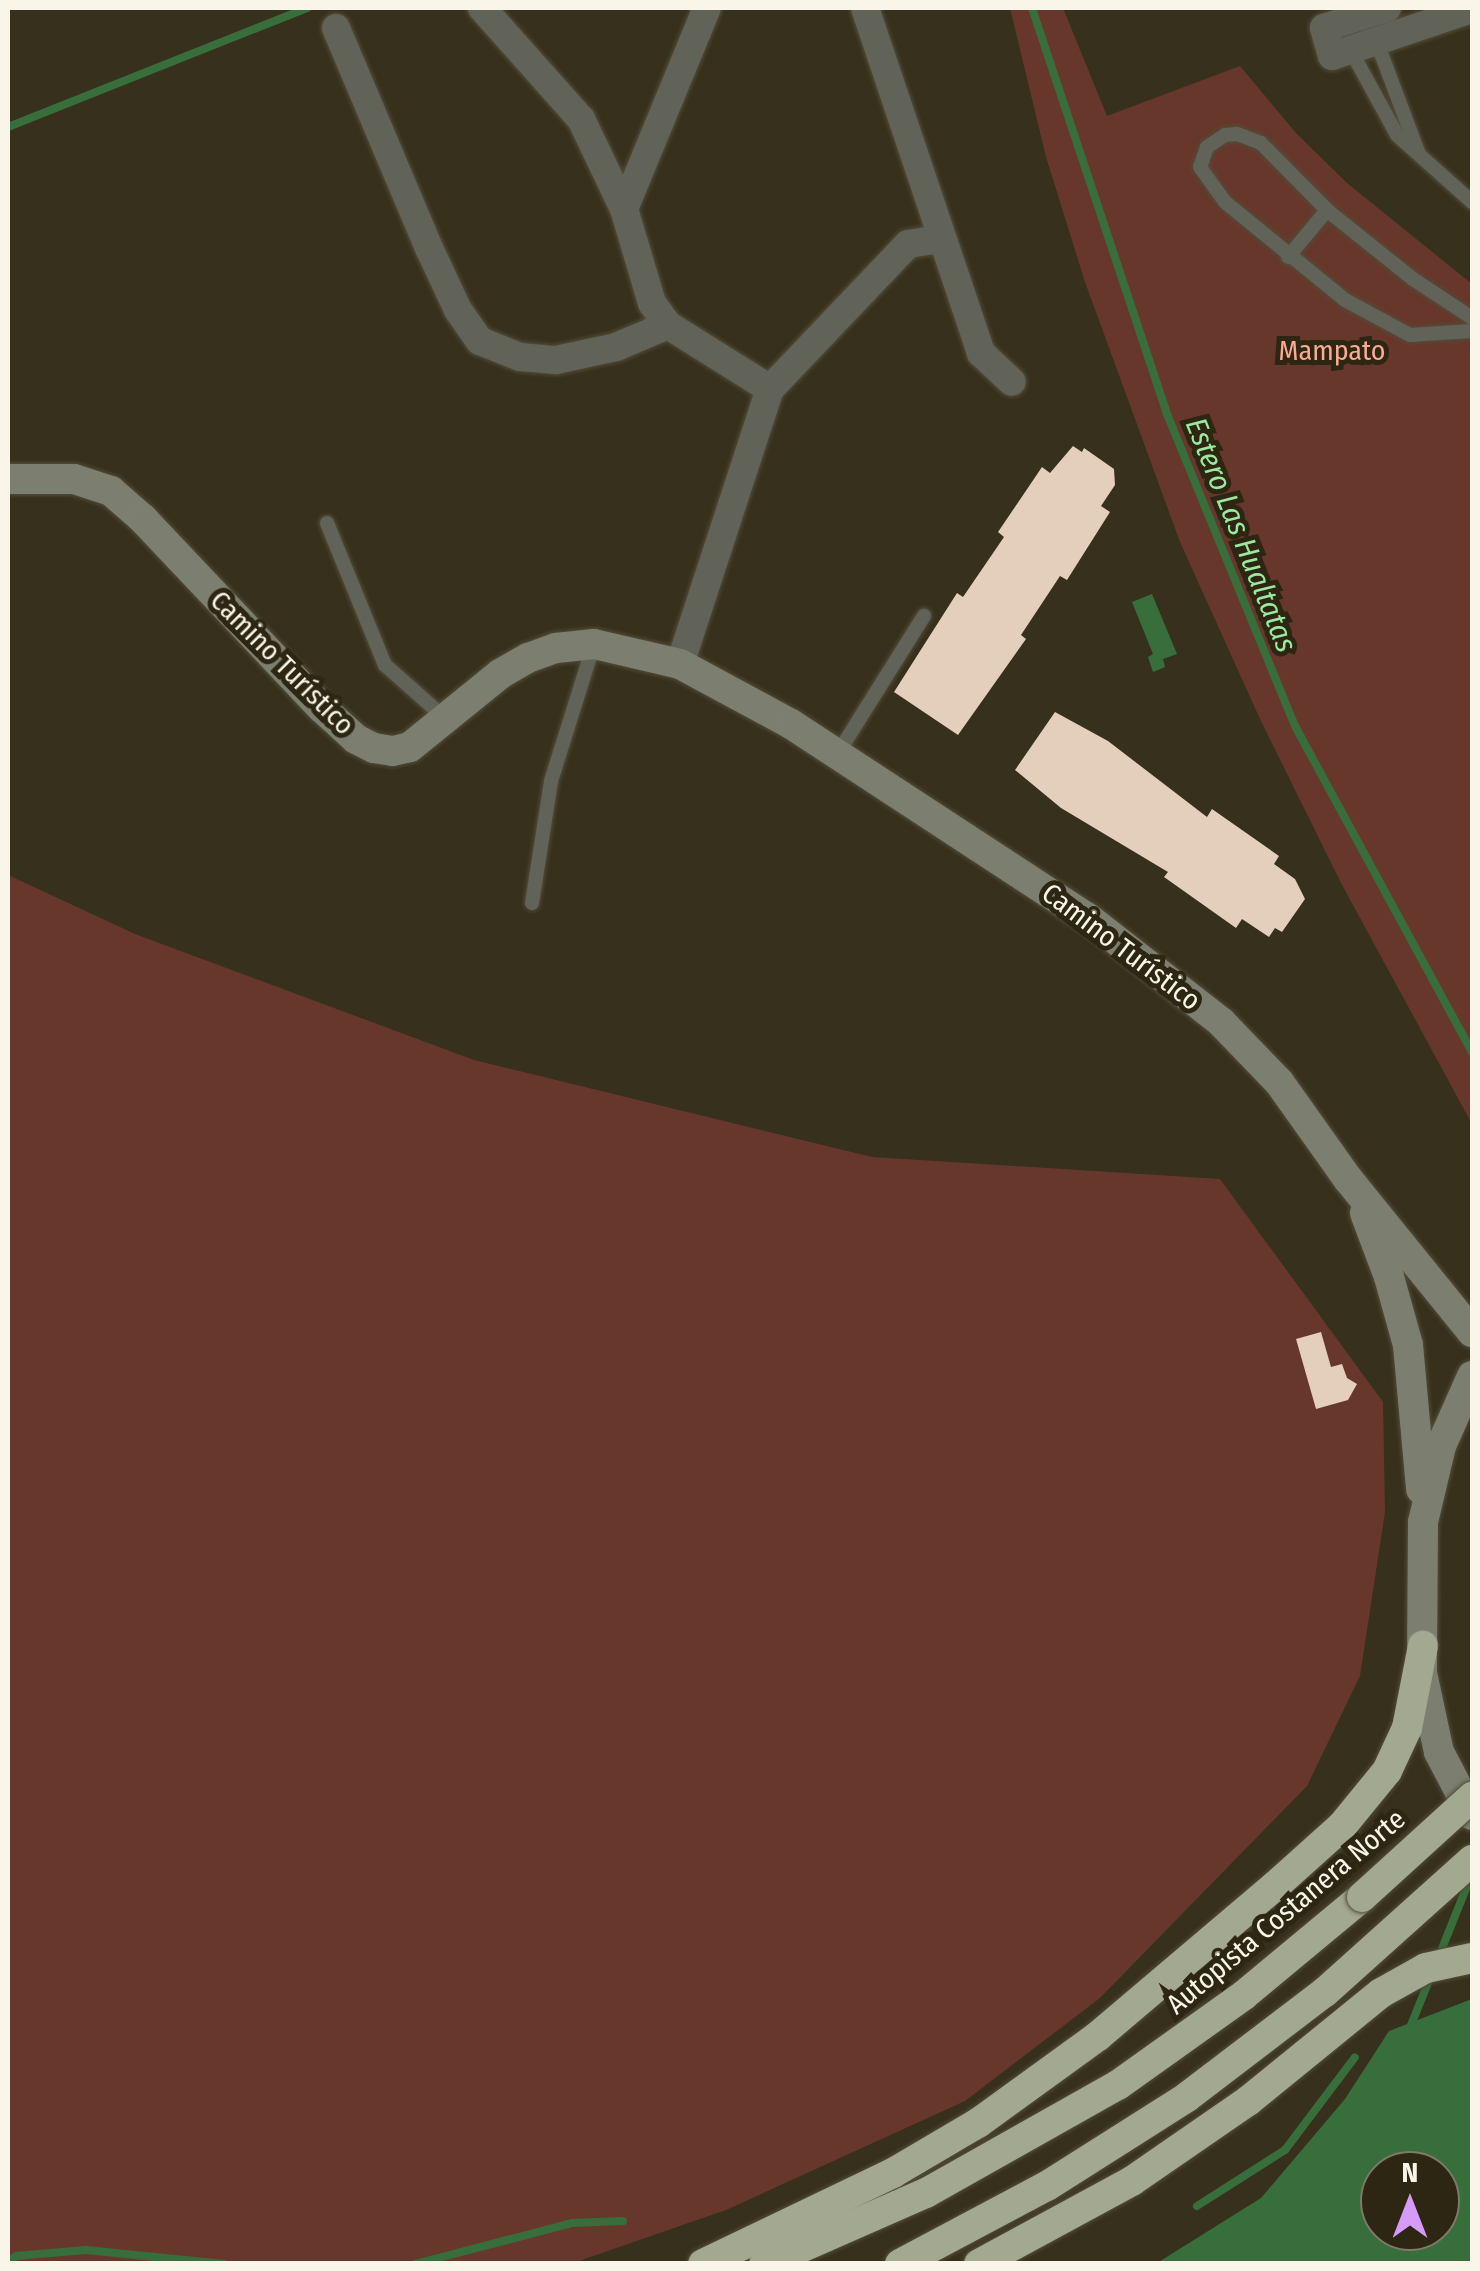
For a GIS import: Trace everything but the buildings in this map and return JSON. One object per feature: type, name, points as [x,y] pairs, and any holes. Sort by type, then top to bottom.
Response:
[{"type":"highway","points":[[702,2264],[893,2172],[978,2123],[1098,2036],[1274,1886],[1342,1826],[1386,1771],[1407,1728],[1423,1646]]},
{"type":"highway","name":"Autopista Costanera Norte","points":[[764,2264],[926,2194],[1052,2125],[1182,2041],[1362,1897],[1461,1787]]},
{"type":"highway","points":[[900,2264],[1047,2186],[1187,2097],[1298,2013],[1472,1860]]},
{"type":"highway","points":[[980,2264],[1078,2213],[1162,2161],[1262,2090],[1362,2006],[1426,1968],[1472,1958]]},
{"type":"main road","name":"Camino Turístico","points":[[8,479],[74,479],[111,491],[356,739],[384,750],[401,750],[528,658],[556,648],[594,644],[680,664],[838,753],[1088,918],[1180,987],[1259,1059],[1348,1179],[1458,1296],[1472,1332]]},
{"type":"main road","points":[[1348,1179],[1377,1243],[1408,1345],[1422,1522],[1425,1700],[1472,1815]]},
{"type":"main road","points":[[1422,1522],[1441,1446],[1472,1376]]},
{"type":"street","points":[[482,8],[581,119],[624,208],[652,303],[668,325],[770,389]]},
{"type":"street","points":[[624,208],[706,8]]},
{"type":"street","points":[[865,8],[982,352],[1012,382]]},
{"type":"street","points":[[1382,27],[1472,8]]},
{"type":"street","points":[[336,28],[428,248],[458,310],[480,341],[520,357],[556,360],[616,347],[668,325]]},
{"type":"street","points":[[680,664],[770,389],[908,244],[941,239]]},
{"type":"lane","points":[[1382,27],[1397,135],[1472,202]]},
{"type":"lane","points":[[1382,27],[1418,153]]},
{"type":"lane","points":[[1472,318],[1413,279],[1327,210],[1261,143],[1249,136],[1225,135],[1207,148],[1200,166],[1204,178],[1288,257],[1346,300],[1410,335],[1472,331]]},
{"type":"lane","points":[[1288,257],[1327,210]]},
{"type":"lane","points":[[327,523],[385,664],[446,719]]},
{"type":"lane","points":[[838,753],[924,616]]},
{"type":"lane","points":[[532,903],[552,781],[594,644]]},
{"type":"green space","name":"Mampato","points":[[1010,8],[1063,8],[1107,116],[1240,66],[1296,133],[1347,183],[1472,284],[1472,1124],[1341,883],[1260,719],[1180,542],[1085,282],[1046,157]]},
{"type":"green space","points":[[8,875],[135,934],[474,1060],[872,1157],[1220,1179],[1383,1402],[1385,1512],[1360,1676],[1307,1786],[1100,1998],[965,2101],[726,2210],[573,2263],[8,2264]]},
{"type":"shaded area","points":[[1152,594],[1177,654],[1163,659],[1165,667],[1153,672],[1148,657],[1153,654],[1132,602]]},
{"type":"shaded area","points":[[1472,1999],[1472,2263],[1157,2263],[1261,2198],[1345,2099],[1389,2031]]},
{"type":"waterway","points":[[8,127],[307,8]]},
{"type":"waterway","name":"Estero Las Hualtatas","points":[[1032,8],[1167,414],[1295,726],[1472,1052]]},
{"type":"waterway","name":"Estero Las Hualtatas","points":[[1439,1956],[1471,1876]]},
{"type":"waterway","name":"Estero Las Hualtatas","points":[[1409,2030],[1430,1978]]},
{"type":"waterway","points":[[1197,2206],[1285,2150],[1355,2057]]},
{"type":"waterway","points":[[415,2264],[572,2223],[623,2221]]},
{"type":"waterway","points":[[8,2262],[16,2256],[86,2250],[224,2264]]}]
